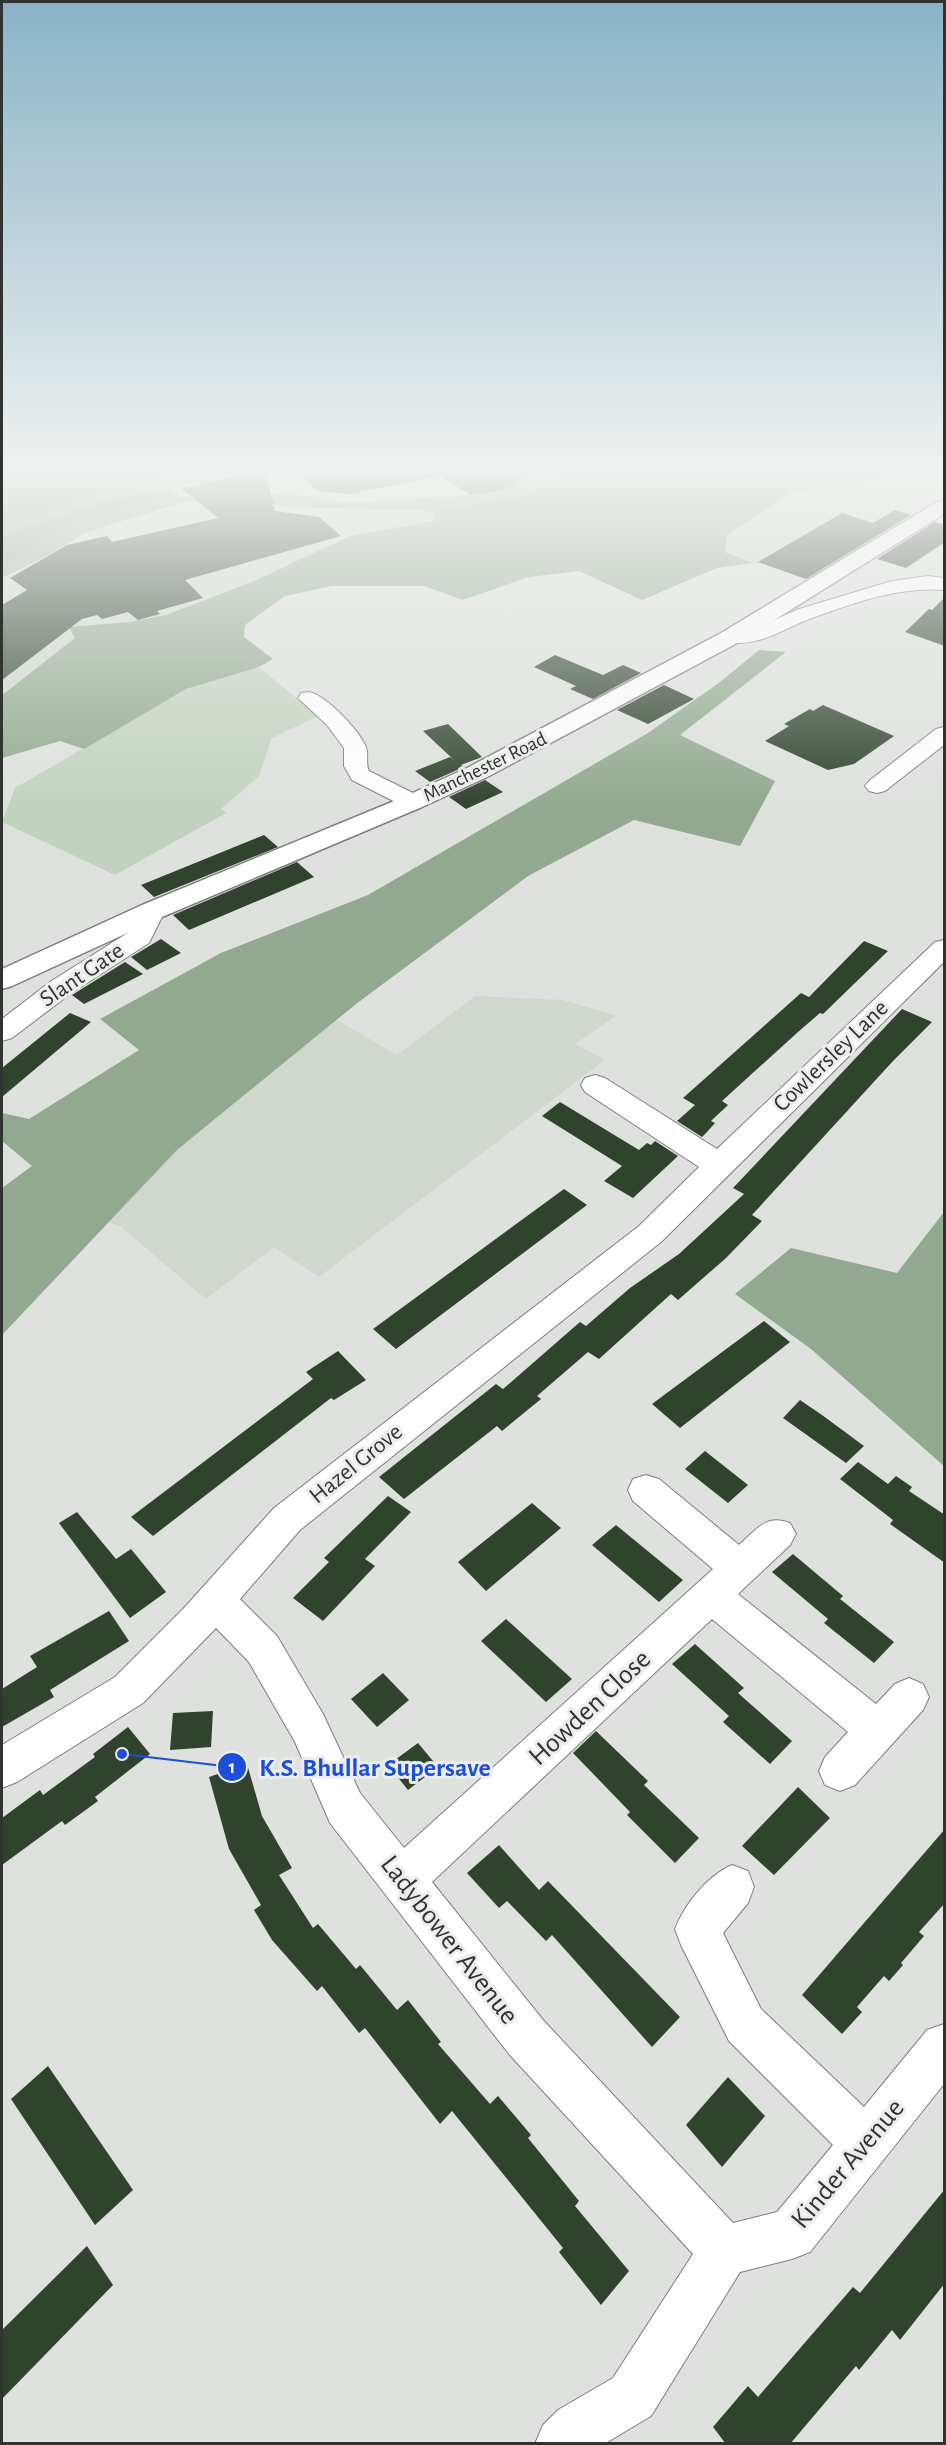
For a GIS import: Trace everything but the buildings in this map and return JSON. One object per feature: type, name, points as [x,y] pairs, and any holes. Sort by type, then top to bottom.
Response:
[{"type":"main road","name":"Manchester Road","points":[[2,980],[152,911],[413,802],[547,737],[731,637],[825,581]]},
{"type":"street","points":[[731,637],[753,637],[806,613],[899,585],[928,582],[945,584]]},
{"type":"street","points":[[309,698],[335,720],[355,748],[355,766],[360,775],[413,802]]},
{"type":"street","points":[[877,786],[945,734]]},
{"type":"street","name":"Slant Gate","points":[[2,1032],[60,988],[140,937],[152,911]]},
{"type":"street","name":"Cowlersley Lane","points":[[719,1165],[945,948]]},
{"type":"street","points":[[595,1085],[633,1094],[719,1165]]},
{"type":"street","name":"Hazel Grove","points":[[2,1768],[129,1690],[215,1600],[287,1519],[650,1234],[719,1165]]},
{"type":"street","points":[[646,1490],[741,1569]]},
{"type":"street","name":"Howden Close","points":[[402,1880],[777,1534]]},
{"type":"street","points":[[712,1596],[878,1731]]},
{"type":"street","name":"Ladybower Avenue","points":[[215,1600],[263,1648],[309,1728],[345,1808],[526,2037],[724,2251]]},
{"type":"street","points":[[840,1771],[909,1697]]},
{"type":"street","points":[[732,1887],[697,1929],[745,2025],[866,2143]]},
{"type":"street","name":"Kinder Avenue","points":[[724,2251],[792,2234],[945,2047]]},
{"type":"street","points":[[562,2444],[577,2429],[632,2397],[724,2251]]},
{"type":"shaded area","points":[[2,581],[254,581],[166,615],[129,622],[69,628],[75,638],[2,694]]},
{"type":"shaded area","points":[[517,581],[463,600],[424,586],[332,586],[285,596],[245,625],[244,637],[273,659],[259,667],[186,689],[84,749],[60,741],[2,758],[2,695],[75,638],[69,627],[129,622],[166,615],[252,582]]},
{"type":"shaded area","points":[[601,581],[686,581],[642,600]]},
{"type":"shaded area","points":[[759,650],[786,652],[680,735],[775,781],[740,846],[634,820],[528,876],[356,1004],[177,1150],[2,1335],[2,1188],[32,1166],[2,1141],[2,1113],[29,1119],[139,1050],[100,1019],[221,953],[368,895],[648,733],[720,682]]},
{"type":"shaded area","points":[[259,667],[318,716],[272,738],[259,776],[221,809],[226,813],[115,875],[2,822],[15,788],[186,689]]},
{"type":"shaded area","points":[[475,996],[563,1000],[616,1016],[575,1044],[605,1060],[319,1277],[274,1247],[206,1299],[121,1227],[109,1222],[177,1150],[337,1020],[397,1055]]},
{"type":"shaded area","points":[[944,1212],[944,1466],[811,1349],[735,1294],[791,1248],[897,1273]]},
{"type":"place","name":"K.S. Bhullar Supersave","points":[[122,1754]]}]
